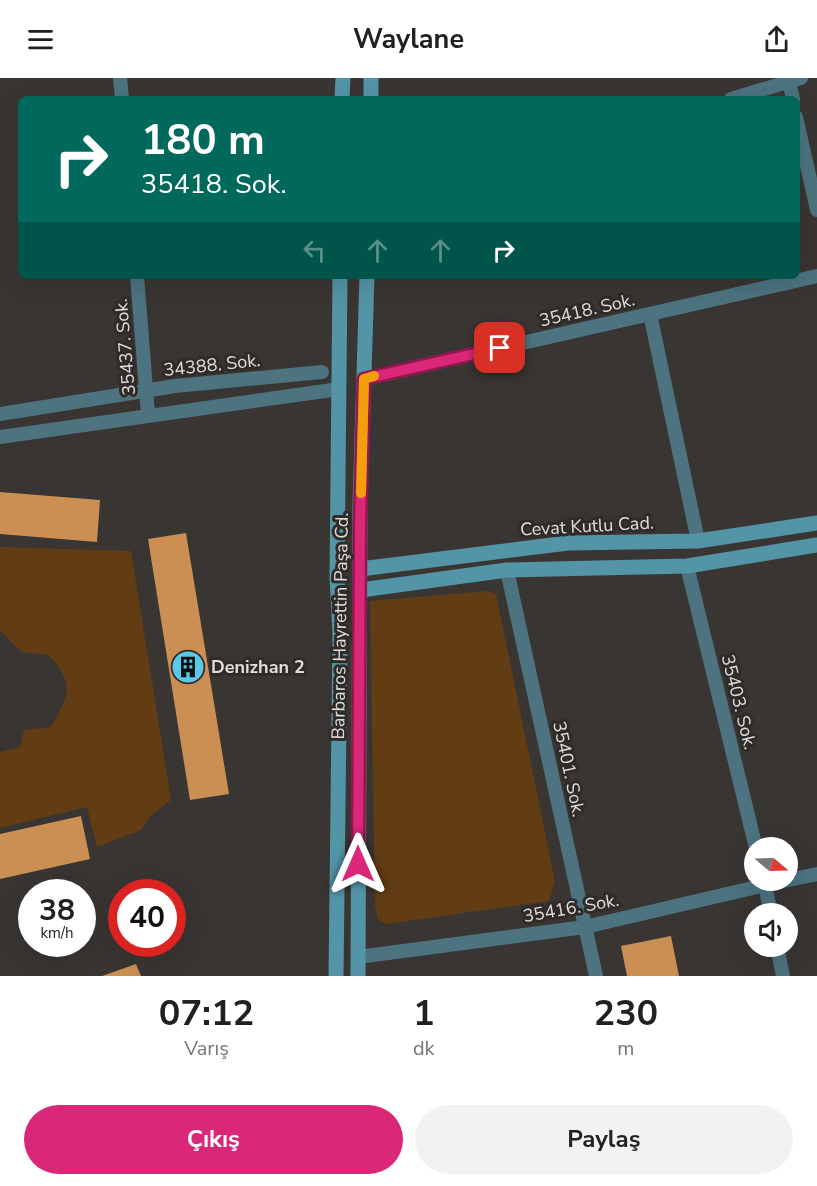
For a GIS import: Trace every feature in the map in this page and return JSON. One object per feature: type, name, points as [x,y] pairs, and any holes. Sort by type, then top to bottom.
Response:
[{"type":"street","points":[[120,78],[122,96]]},
{"type":"street","points":[[342,96],[343,78]]},
{"type":"street","points":[[370,96],[371,78]]},
{"type":"street","points":[[739,96],[793,79],[793,96]]},
{"type":"street","points":[[800,135],[817,210]]},
{"type":"street","name":"35418. Sok.","points":[[364,379],[817,276]]},
{"type":"street","name":"35437. Sok.","points":[[137,279],[148,414]]},
{"type":"street","name":"Barbaros Hayrettin Paşa Cd.","points":[[336,976],[340,633],[337,577],[340,279]]},
{"type":"street","name":"Barbaros Hayrettin Paşa Cd.","points":[[358,976],[360,569],[367,279]]},
{"type":"street","points":[[650,314],[698,541]]},
{"type":"street","name":"34388. Sok.","points":[[0,414],[175,386],[322,372]]},
{"type":"street","points":[[0,437],[148,414],[339,389]]},
{"type":"street","name":"Cevat Kutlu Cad.","points":[[360,569],[568,543],[698,541],[817,523]]},
{"type":"street","points":[[361,590],[507,570],[687,566],[817,545]]},
{"type":"street","name":"35403. Sok.","points":[[687,566],[753,837]]},
{"type":"street","name":"35401. Sok.","points":[[507,570],[596,976]]},
{"type":"street","name":"35416. Sok.","points":[[798,878],[817,874]]},
{"type":"street","name":"35416. Sok.","points":[[358,957],[585,927],[744,888]]},
{"type":"street","points":[[779,957],[783,976]]},
{"type":"shaded area","points":[[0,547],[131,551],[171,800],[150,816],[141,830],[97,847],[87,807],[0,828],[0,752],[20,747],[24,730],[51,727],[66,697],[67,690],[63,675],[49,655],[21,652],[0,630]]},
{"type":"shaded area","points":[[488,591],[496,594],[555,881],[549,901],[385,924],[378,919],[375,907],[370,601]]},
{"type":"building","points":[[0,492],[100,500],[97,542],[0,534]]},
{"type":"building","name":"Denizhan 2","points":[[186,533],[229,794],[190,800],[148,539]]},
{"type":"building","points":[[81,816],[90,859],[0,879],[0,834]]},
{"type":"building","points":[[671,936],[679,976],[627,976],[621,946]]},
{"type":"building","points":[[136,964],[141,976],[102,976]]},
{"type":"slow traffic","points":[[361,493],[364,379],[374,376]]},
{"type":"place","name":"Denizhan 2","points":[[188,667]]},
{"type":"route","points":[[358,864],[360,526],[364,379],[500,348]]}]
